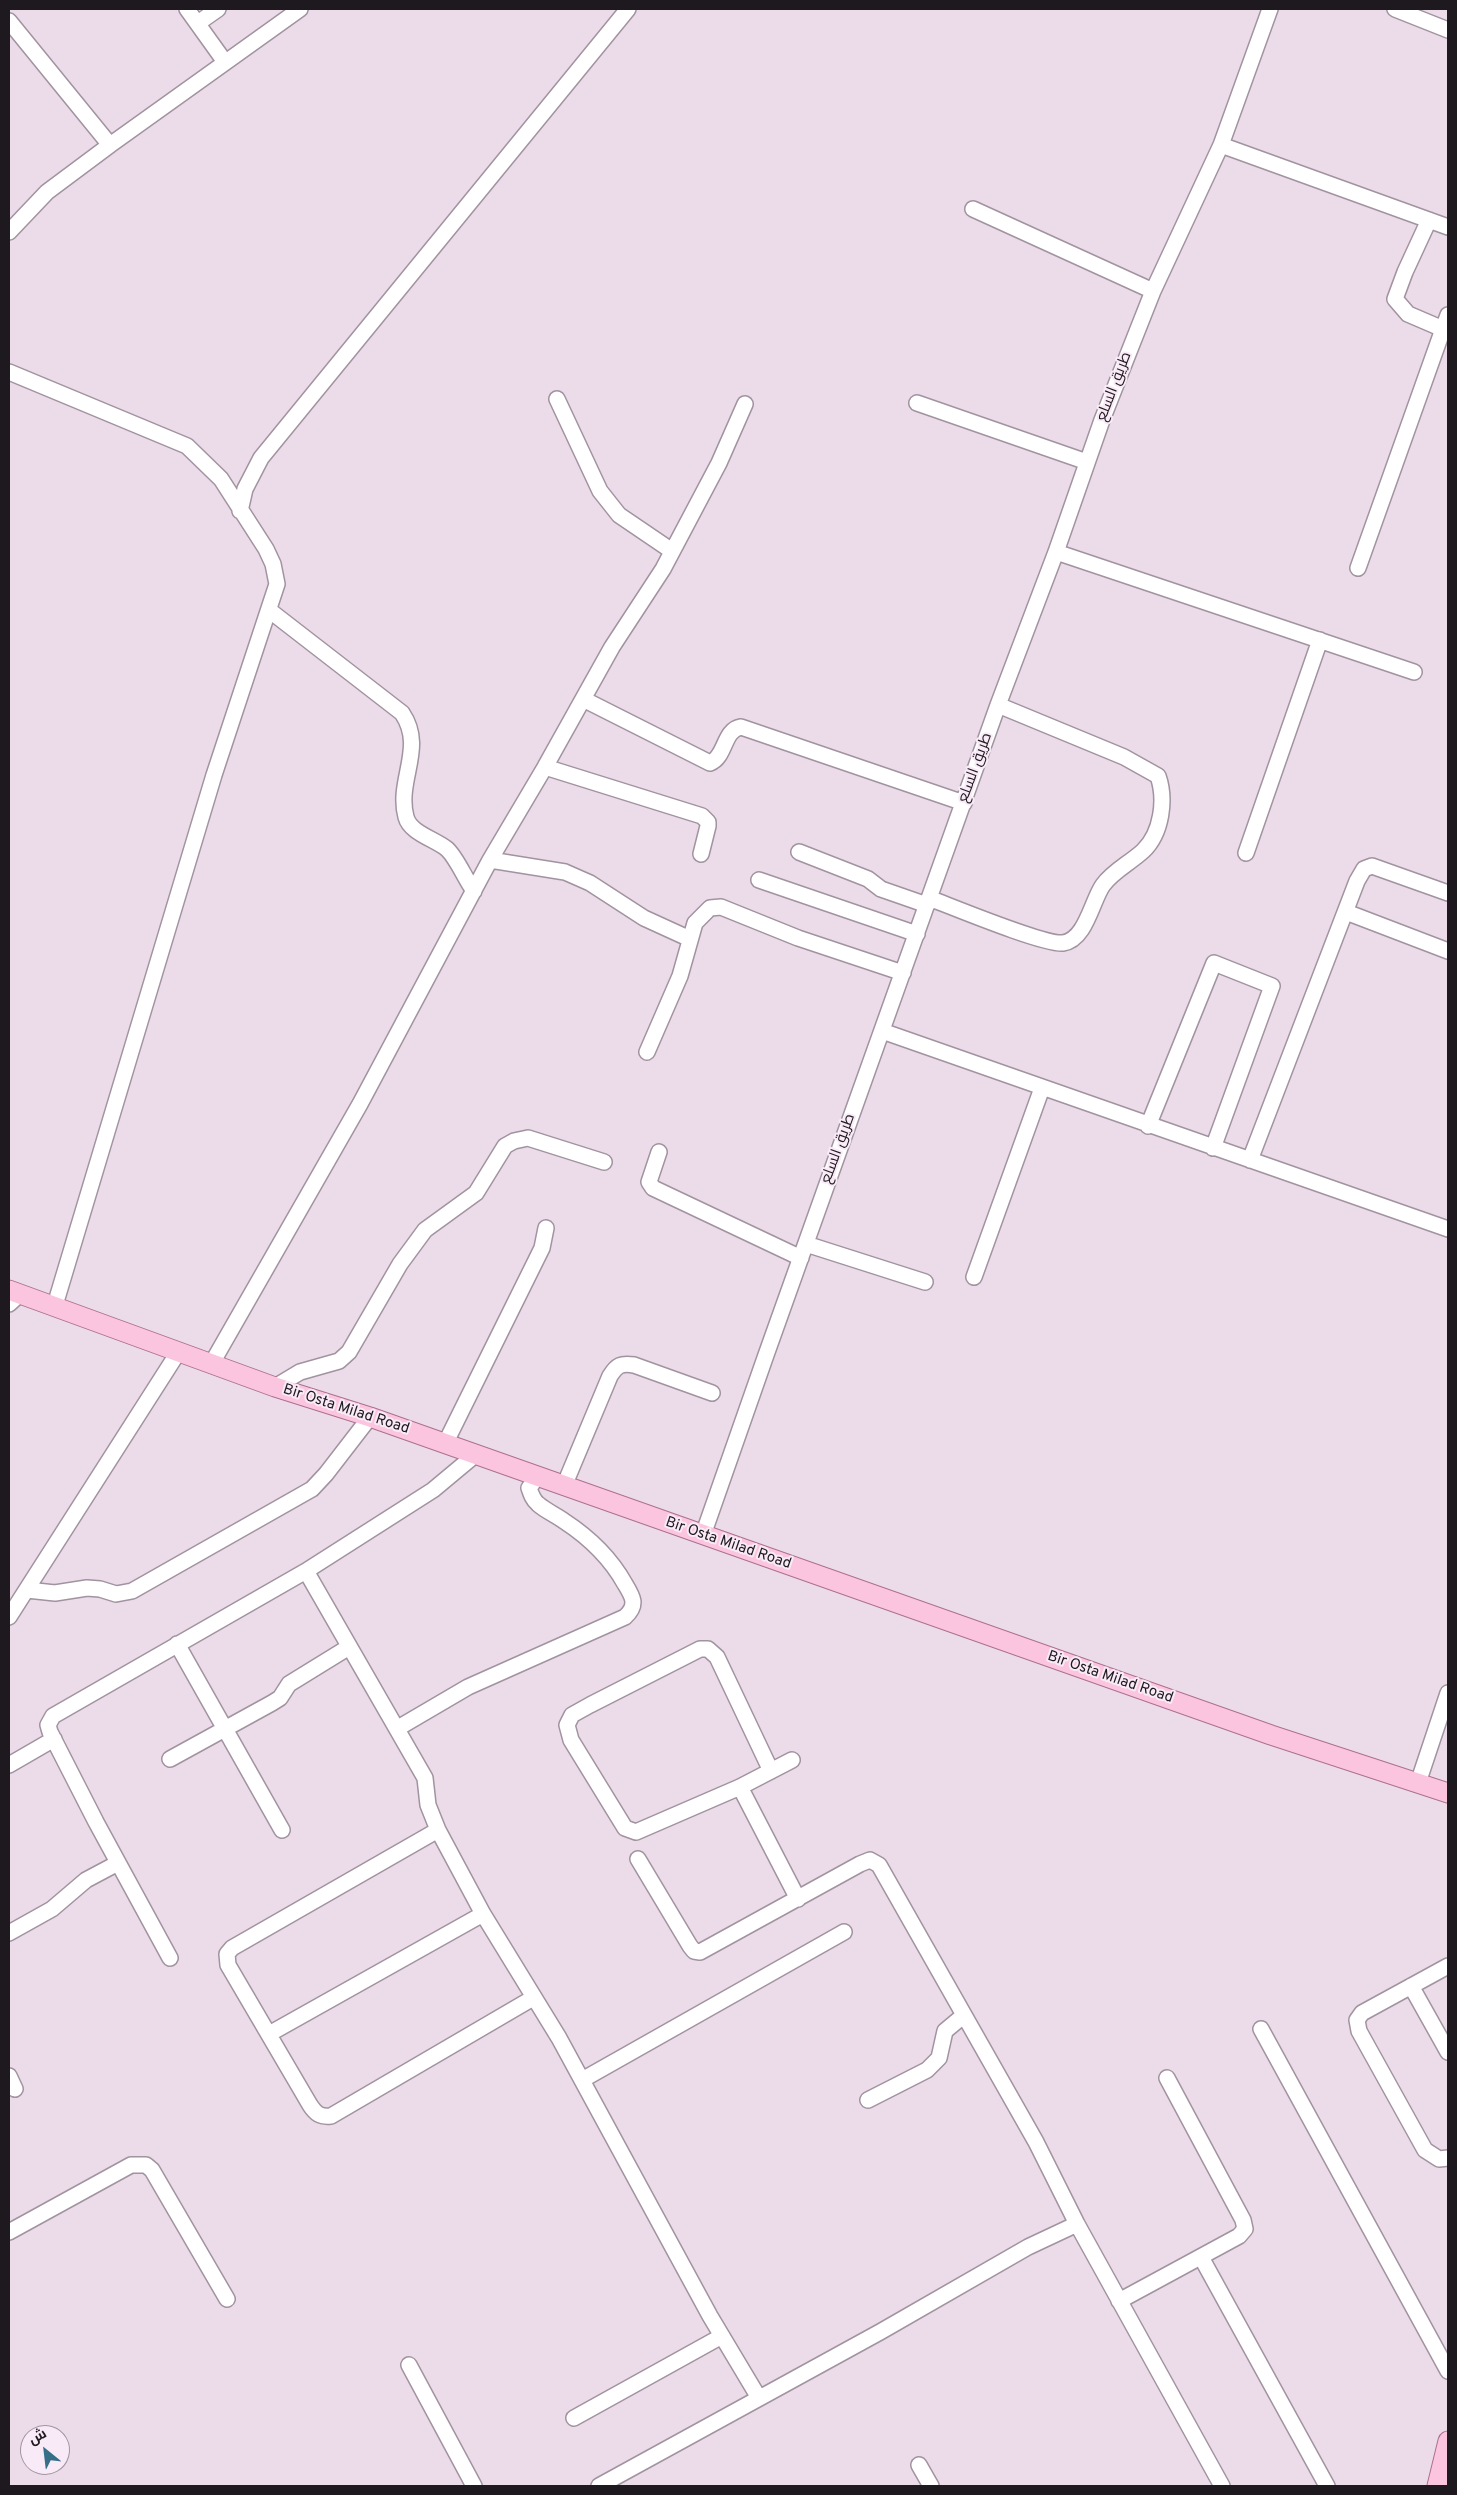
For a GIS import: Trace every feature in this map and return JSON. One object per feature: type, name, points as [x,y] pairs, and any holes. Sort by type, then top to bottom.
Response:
[{"type":"main road","name":"Bir Osta Milad Road","points":[[12,1296],[55,1305],[275,1387],[370,1417],[1271,1735],[1448,1793]]},
{"type":"main road","points":[[1437,2486],[1448,2446]]},
{"type":"street","points":[[187,9],[224,62]]},
{"type":"street","points":[[198,23],[218,9]]},
{"type":"street","points":[[9,232],[47,192],[224,62],[300,9]]},
{"type":"street","name":"طريق السلع","points":[[703,1535],[916,934],[998,705],[1056,552],[1087,462],[1153,291],[1221,145],[1270,9]]},
{"type":"street","points":[[1394,9],[1448,30]]},
{"type":"street","points":[[240,510],[245,489],[261,458],[620,12]]},
{"type":"street","points":[[9,21],[110,145]]},
{"type":"street","points":[[1221,145],[1448,227]]},
{"type":"street","points":[[973,209],[1153,291]]},
{"type":"street","points":[[1358,568],[1446,322],[1408,314],[1395,299],[1429,220]]},
{"type":"street","points":[[9,372],[187,446],[220,479],[266,549],[273,564],[277,584],[214,775],[55,1305]]},
{"type":"street","points":[[556,399],[600,491],[619,515],[672,551]]},
{"type":"street","points":[[917,403],[1087,462]]},
{"type":"street","points":[[212,1363],[360,1104],[490,860],[545,767],[612,647],[672,551],[718,463],[745,404]]},
{"type":"street","points":[[1056,552],[1414,672]]},
{"type":"street","points":[[269,610],[402,713],[410,724],[413,742],[404,803],[406,819],[415,829],[453,855],[474,891]]},
{"type":"street","points":[[1246,853],[1320,640]]},
{"type":"street","points":[[583,699],[710,764],[718,758],[731,731],[741,727],[964,802]]},
{"type":"street","points":[[799,852],[868,879],[881,889],[1040,938],[1062,943],[1074,937],[1101,888],[1110,876],[1145,849],[1162,812],[1161,785],[1158,776],[1149,769],[998,705]]},
{"type":"street","points":[[545,767],[702,816],[708,822],[708,826],[701,854]]},
{"type":"street","points":[[490,860],[565,872],[590,883],[644,918],[690,938]]},
{"type":"street","points":[[1250,1160],[1364,869],[1372,866],[1448,893]]},
{"type":"street","points":[[759,880],[916,934]]},
{"type":"street","points":[[647,1052],[680,976],[695,923],[710,908],[721,908],[798,938],[903,973]]},
{"type":"street","points":[[1346,912],[1448,951]]},
{"type":"street","points":[[1148,1126],[1214,963],[1272,986],[1213,1148]]},
{"type":"street","points":[[882,1031],[1148,1126],[1448,1229]]},
{"type":"street","points":[[974,1277],[1042,1088]]},
{"type":"street","points":[[275,1387],[300,1372],[339,1362],[349,1352],[400,1264],[425,1230],[476,1193],[505,1146],[514,1141],[528,1138],[604,1162]]},
{"type":"street","points":[[659,1152],[650,1182],[653,1188],[803,1251],[925,1282]]},
{"type":"street","points":[[445,1444],[542,1248],[546,1228]]},
{"type":"street","points":[[9,1617],[179,1351]]},
{"type":"street","points":[[564,1486],[610,1376],[616,1366],[624,1363],[634,1365],[712,1393]]},
{"type":"street","points":[[27,1590],[55,1593],[93,1589],[116,1594],[132,1591],[312,1489],[370,1417]]},
{"type":"street","points":[[170,1958],[54,1739],[48,1725],[53,1716],[306,1571],[433,1490],[475,1455]]},
{"type":"street","points":[[398,1728],[468,1687],[625,1617],[632,1611],[635,1604],[633,1597],[614,1565],[591,1540],[538,1504],[532,1496],[529,1488],[537,1477]]},
{"type":"street","points":[[306,1571],[348,1647],[398,1728],[425,1778],[428,1805],[438,1830],[483,1914],[582,2080],[722,2336],[759,2398]]},
{"type":"street","points":[[177,1644],[282,1830]]},
{"type":"street","points":[[170,1759],[280,1698],[289,1684],[348,1647]]},
{"type":"street","points":[[771,1771],[718,1657],[708,1649],[700,1648],[590,1705],[572,1715],[568,1725],[571,1740],[625,1828],[631,1831],[643,1831],[740,1787],[771,1771],[792,1760]]},
{"type":"street","points":[[1418,1783],[1448,1693]]},
{"type":"street","points":[[9,1765],[54,1739]]},
{"type":"street","points":[[740,1787],[798,1899]]},
{"type":"street","points":[[438,1830],[232,1948],[226,1954],[228,1964],[316,2114],[322,2117],[330,2116],[533,1998]]},
{"type":"street","points":[[638,1859],[694,1951],[700,1952],[860,1864],[870,1860],[879,1865],[1036,2142],[1077,2224],[1222,2486]]},
{"type":"street","points":[[9,1933],[52,1909],[86,1880],[118,1863]]},
{"type":"street","points":[[269,2034],[483,1914]]},
{"type":"street","points":[[582,2080],[844,1932]]},
{"type":"street","points":[[1448,1966],[1362,2013],[1357,2020],[1359,2031],[1425,2150],[1440,2159],[1448,2158]]},
{"type":"street","points":[[1411,1986],[1448,2052]]},
{"type":"street","points":[[868,2100],[927,2070],[939,2058],[945,2031],[963,2016]]},
{"type":"street","points":[[1261,2029],[1448,2371]]},
{"type":"street","points":[[1119,2301],[1239,2236],[1245,2229],[1243,2220],[1167,2078]]},
{"type":"street","points":[[9,2232],[131,2165],[146,2166],[152,2170],[227,2300]]},
{"type":"street","points":[[599,2486],[1028,2247],[1077,2224]]},
{"type":"street","points":[[1201,2257],[1328,2486]]},
{"type":"street","points":[[574,2418],[722,2336]]},
{"type":"street","points":[[409,2364],[474,2486]]},
{"type":"street","points":[[919,2465],[931,2486]]}]
